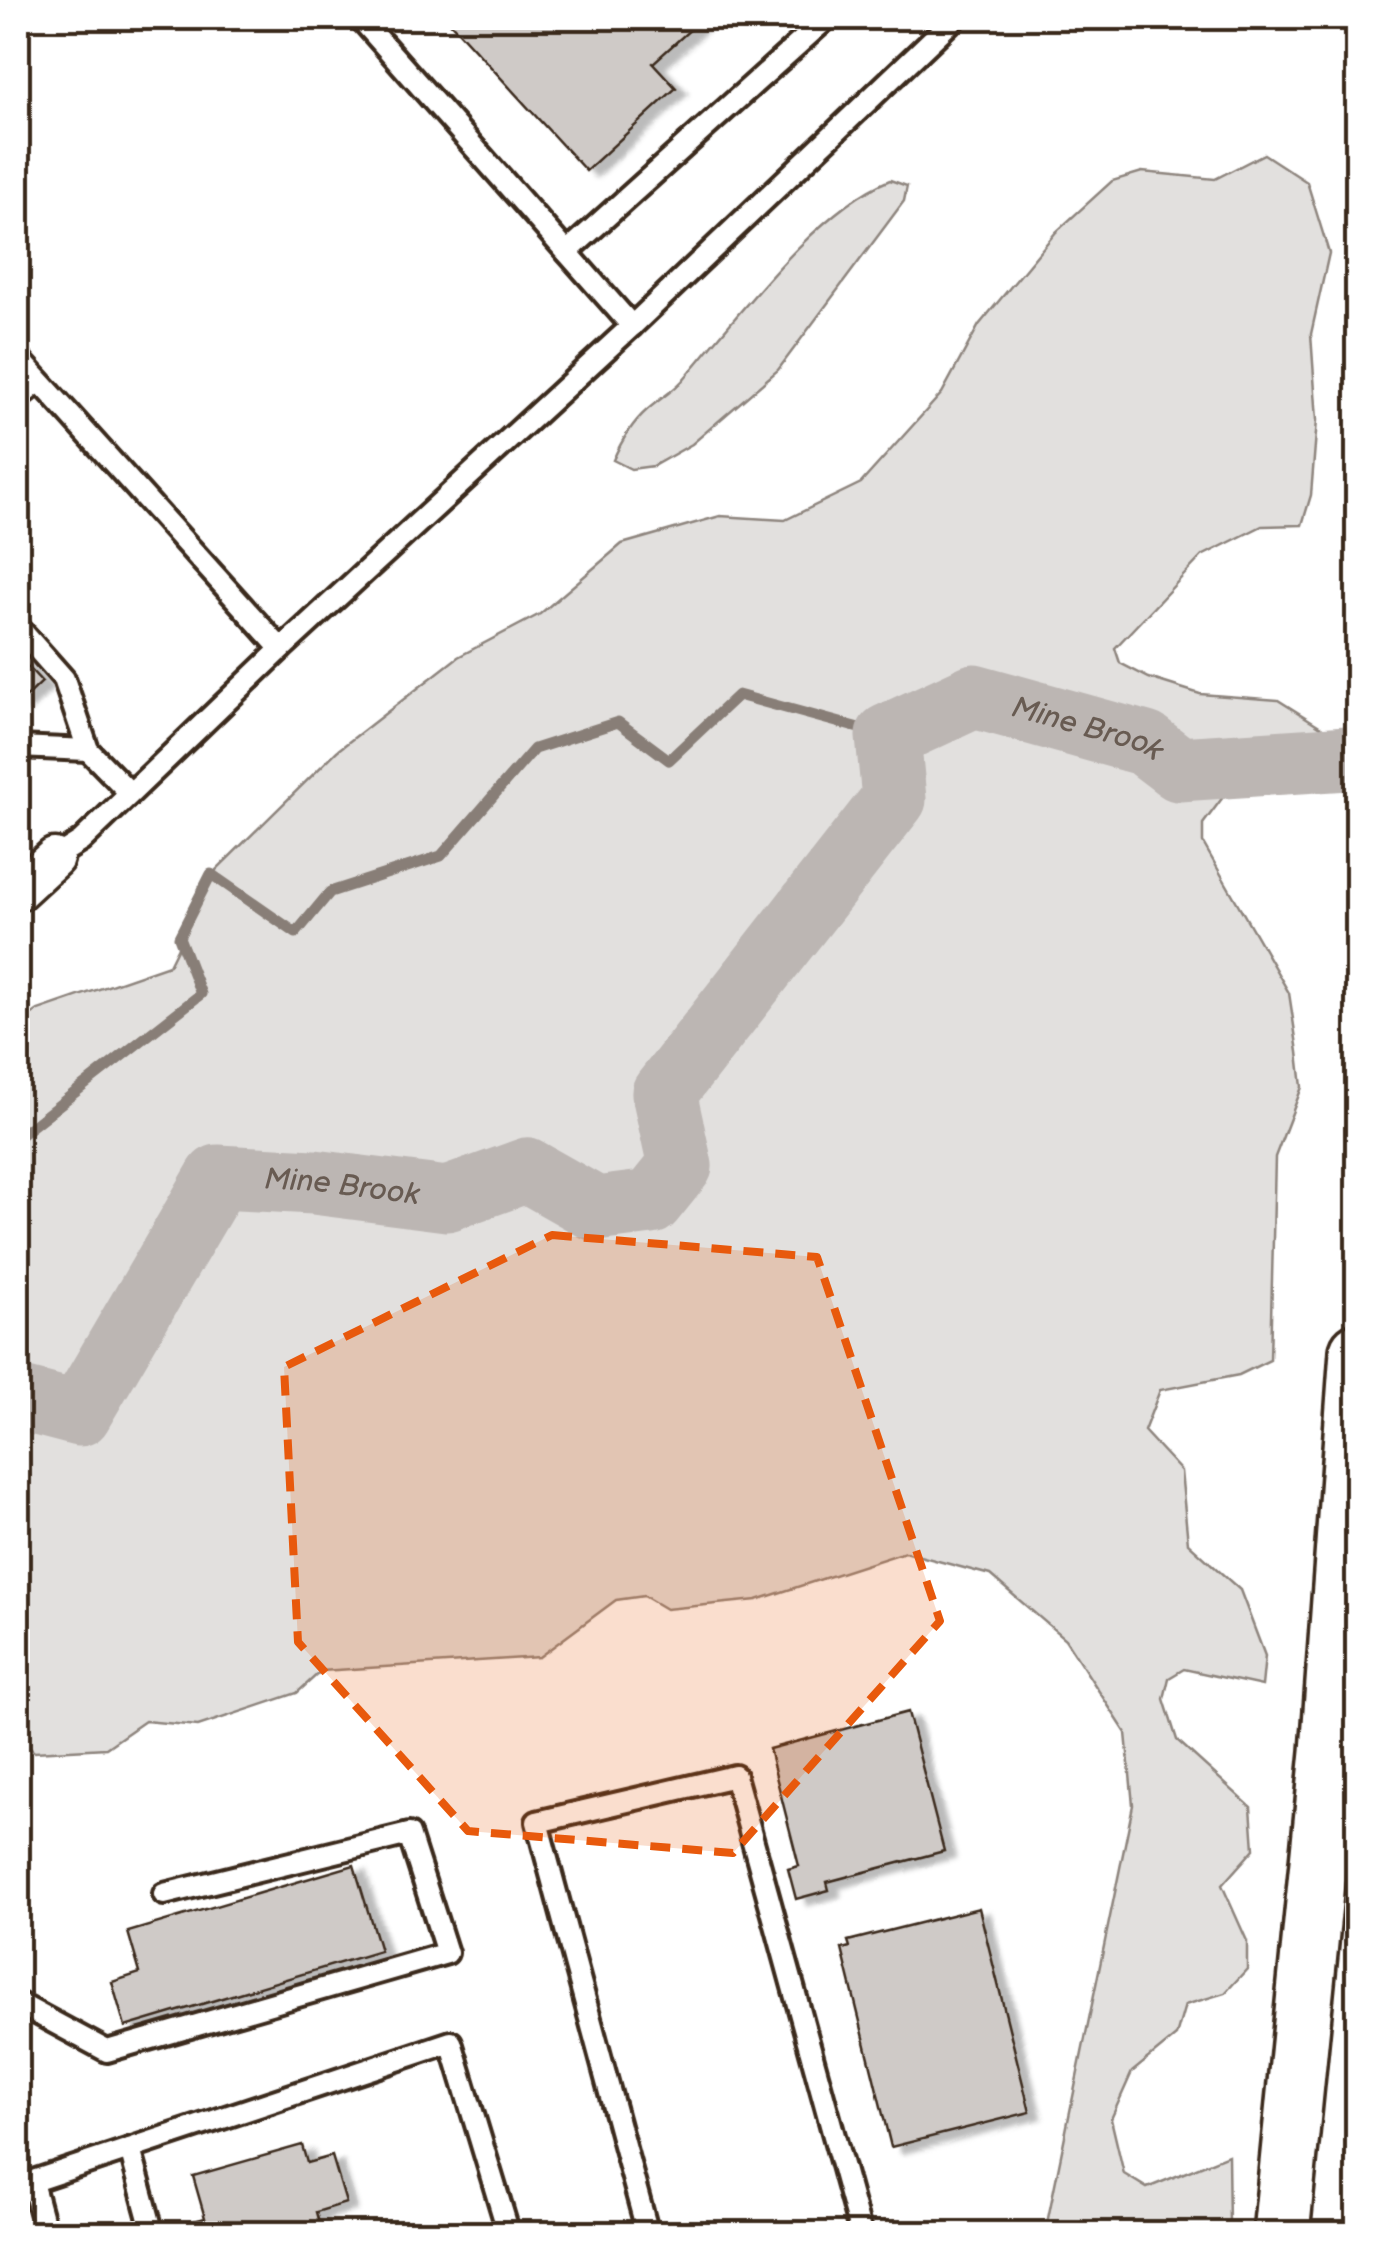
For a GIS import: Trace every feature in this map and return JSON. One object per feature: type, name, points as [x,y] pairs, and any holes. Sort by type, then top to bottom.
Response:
[{"type":"highway","points":[[1281,2234],[1328,1752],[1358,1351]]},
{"type":"street","points":[[18,878],[54,858]]},
{"type":"street","points":[[18,891],[54,858]]},
{"type":"lane","points":[[360,18],[632,326]]},
{"type":"lane","points":[[567,252],[826,18]]},
{"type":"lane","points":[[54,858],[81,841],[280,649],[632,326],[954,18]]},
{"type":"lane","points":[[18,357],[280,649]]},
{"type":"lane","points":[[18,399],[39,380]]},
{"type":"lane","points":[[18,627],[64,678],[88,750],[130,793]]},
{"type":"lane","points":[[18,747],[88,750]]},
{"type":"lane","points":[[648,2234],[537,1822],[736,1776],[861,2234]]},
{"type":"lane","points":[[18,2002],[107,2051],[447,1952],[410,1834],[164,1894]]},
{"type":"lane","points":[[46,2234],[25,2184],[451,2042],[509,2234]]},
{"type":"lane","points":[[130,2149],[153,2234]]},
{"type":"highlighted area","points":[[552,1235],[817,1257],[940,1621],[733,1853],[468,1831],[298,1642],[284,1367]]},
{"type":"shaded area","points":[[1264,154],[1307,182],[1329,253],[1311,334],[1317,420],[1311,495],[1302,525],[1262,526],[1202,556],[1115,648],[1120,663],[1149,678],[1200,694],[1278,700],[1345,742],[1309,782],[1235,781],[1203,824],[1203,843],[1289,993],[1302,1087],[1275,1157],[1270,1360],[1239,1375],[1160,1390],[1144,1431],[1181,1471],[1188,1543],[1240,1590],[1265,1656],[1262,1686],[1184,1669],[1169,1678],[1164,1699],[1177,1740],[1251,1807],[1254,1849],[1222,1885],[1247,1941],[1247,1969],[1225,1993],[1185,2005],[1176,2036],[1132,2072],[1111,2119],[1124,2174],[1147,2188],[1228,2155],[1229,2225],[1227,2234],[1045,2233],[1133,1805],[1126,1733],[1065,1639],[990,1575],[905,1552],[757,1600],[666,1609],[644,1596],[616,1600],[539,1657],[321,1671],[297,1693],[198,1726],[145,1721],[106,1748],[34,1752],[18,1736],[18,1024],[38,1010],[169,965],[216,870],[337,751],[458,657],[540,614],[622,544],[720,516],[785,520],[861,483],[942,393],[979,325],[1056,232],[1112,181],[1142,172],[1215,179]]},
{"type":"shaded area","points":[[890,180],[907,186],[904,201],[778,370],[692,444],[653,466],[631,469],[613,460],[636,421],[682,381],[778,268],[834,215]]},
{"type":"building","points":[[446,18],[703,18],[653,63],[676,88],[586,171]]},
{"type":"building","points":[[18,656],[42,682],[18,705]]},
{"type":"building","points":[[908,1712],[944,1851],[827,1882],[829,1890],[796,1899],[788,1869],[799,1866],[769,1749]]},
{"type":"building","points":[[354,1865],[380,1951],[125,2027],[112,1982],[140,1973],[128,1932]]},
{"type":"building","points":[[979,1908],[1030,2112],[891,2147],[842,1949],[850,1947],[848,1941]]},
{"type":"building","points":[[302,2145],[307,2163],[332,2156],[346,2203],[316,2212],[322,2234],[182,2234],[180,2225],[205,2218],[193,2176]]},
{"type":"waterway","name":"Mine Brook","points":[[18,1137],[201,994],[179,937],[211,874],[296,933],[330,892],[441,856],[534,749],[618,722],[669,760],[738,695],[888,736]]},
{"type":"waterway","name":"Mine Brook","points":[[18,1398],[79,1414],[218,1177],[314,1182],[447,1199],[527,1170],[596,1209],[651,1202],[680,1166],[664,1093],[894,799],[888,736],[974,696],[1146,744],[1179,769],[1348,758]]},
{"type":"waterway","name":"Mine Brook","points":[[18,1284],[18,1289]]}]
